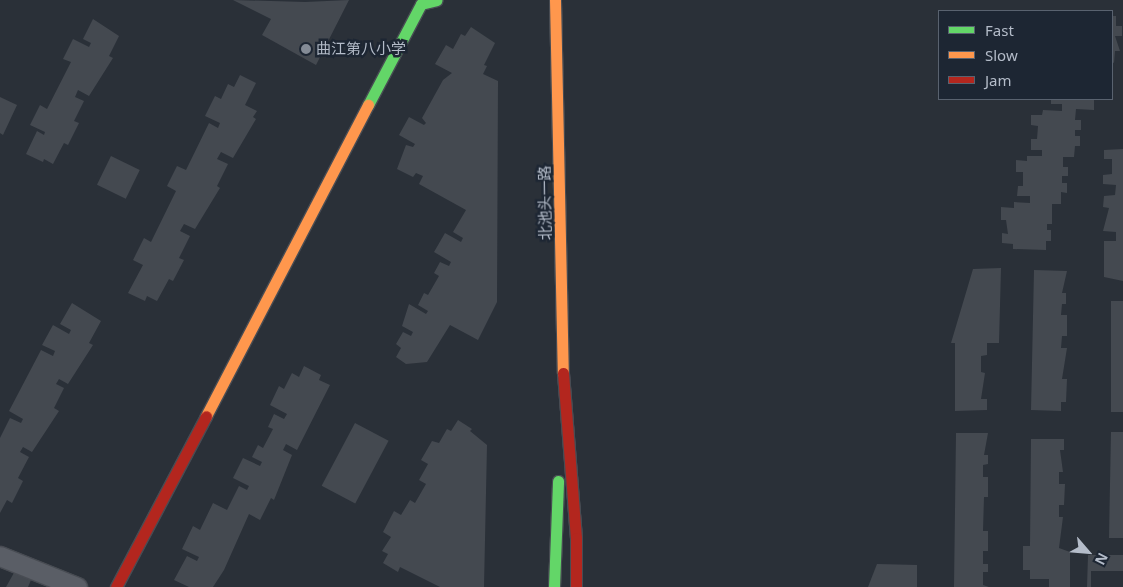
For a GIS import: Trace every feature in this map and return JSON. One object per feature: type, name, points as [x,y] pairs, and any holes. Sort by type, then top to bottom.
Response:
[{"type":"street","points":[[116,587],[421,4],[437,0]]},
{"type":"street","name":"北池头一路","points":[[555,0],[564,405],[576,538],[576,587]]},
{"type":"street","name":"北池头一路","points":[[554,587],[554,533],[564,405]]},
{"type":"street","points":[[0,556],[77,587]]},
{"type":"building","points":[[233,0],[305,2],[349,0],[316,65],[262,35],[271,19]]},
{"type":"building","points":[[1113,16],[1116,16],[1116,26],[1122,26],[1122,36],[1115,36],[1120,51],[1115,51],[1114,63]]},
{"type":"building","points":[[93,19],[119,36],[109,56],[113,58],[89,96],[78,90],[75,97],[84,101],[74,121],[79,123],[68,145],[64,143],[53,164],[44,159],[43,162],[26,154],[37,131],[44,135],[45,132],[30,125],[40,105],[47,109],[71,62],[63,59],[73,39],[89,47],[91,43],[83,39]]},
{"type":"building","points":[[471,27],[495,43],[484,65],[487,66],[483,74],[498,81],[497,302],[478,340],[450,325],[427,362],[406,364],[396,357],[401,348],[396,344],[403,332],[411,336],[413,332],[402,326],[409,304],[426,314],[428,311],[418,305],[424,293],[428,295],[439,276],[434,273],[440,262],[449,266],[451,262],[434,252],[445,233],[461,242],[463,238],[453,232],[466,210],[419,184],[423,176],[416,173],[413,177],[397,169],[406,145],[413,147],[415,144],[399,135],[409,117],[424,125],[426,123],[422,118],[443,80],[452,73],[435,64],[446,45],[453,49],[461,34],[465,36]]},
{"type":"building","points":[[240,75],[256,83],[245,105],[257,111],[253,117],[256,119],[233,158],[221,152],[217,159],[228,164],[217,186],[220,188],[195,229],[184,224],[180,231],[190,236],[179,258],[184,260],[173,281],[169,279],[157,301],[147,296],[145,301],[128,293],[143,265],[133,260],[144,238],[151,242],[176,191],[167,186],[177,166],[186,170],[209,123],[218,128],[220,123],[205,116],[215,96],[221,99],[228,84],[234,87]]},
{"type":"building","points":[[0,97],[17,105],[3,135],[0,133]]},
{"type":"building","points":[[1051,100],[1094,100],[1094,110],[1076,109],[1075,120],[1081,120],[1081,130],[1075,130],[1075,136],[1080,136],[1080,146],[1075,146],[1074,157],[1063,157],[1063,167],[1068,167],[1068,176],[1062,176],[1062,183],[1067,183],[1067,193],[1061,192],[1061,204],[1052,204],[1052,224],[1047,224],[1047,230],[1051,230],[1051,241],[1046,241],[1046,250],[1013,249],[1013,244],[1002,243],[1002,233],[1008,234],[1006,220],[1001,220],[1001,207],[1014,208],[1014,202],[1030,203],[1030,196],[1017,196],[1018,186],[1023,186],[1023,172],[1016,172],[1016,160],[1027,161],[1027,156],[1042,156],[1042,150],[1031,150],[1031,139],[1037,139],[1038,126],[1031,125],[1031,115],[1042,115],[1043,110],[1062,111],[1062,104],[1051,104]]},
{"type":"building","points":[[1123,149],[1123,281],[1104,277],[1104,241],[1116,241],[1116,232],[1103,231],[1109,208],[1103,207],[1104,196],[1115,195],[1116,185],[1103,184],[1103,175],[1112,174],[1112,159],[1104,159],[1104,150]]},
{"type":"building","points":[[111,156],[140,170],[126,199],[97,185]]},
{"type":"building","points":[[1001,268],[999,343],[987,343],[987,355],[981,356],[981,372],[985,373],[981,399],[987,399],[987,410],[955,411],[955,343],[951,343],[973,269]]},
{"type":"building","points":[[1034,270],[1067,271],[1062,293],[1066,293],[1066,304],[1062,304],[1061,315],[1067,315],[1067,336],[1062,336],[1061,348],[1067,348],[1062,379],[1067,379],[1066,402],[1061,402],[1061,411],[1031,410]]},
{"type":"building","points":[[1111,301],[1123,301],[1123,412],[1111,412]]},
{"type":"building","points":[[72,303],[101,321],[89,343],[93,345],[68,384],[59,379],[56,384],[64,388],[54,408],[59,411],[32,452],[23,447],[20,452],[29,457],[18,478],[23,481],[12,503],[7,500],[0,513],[0,438],[10,418],[21,423],[23,419],[9,411],[41,350],[53,356],[55,351],[42,345],[53,325],[69,334],[71,330],[60,324]]},
{"type":"building","points":[[304,366],[321,375],[319,380],[330,385],[297,450],[286,444],[283,450],[292,455],[274,500],[271,498],[260,520],[249,514],[224,570],[213,587],[189,587],[174,580],[187,556],[197,561],[199,557],[182,549],[193,526],[200,530],[213,503],[227,510],[239,486],[247,490],[249,486],[233,478],[243,458],[260,466],[262,462],[252,457],[258,445],[263,448],[273,429],[268,427],[274,414],[284,419],[287,414],[270,405],[279,386],[284,389],[292,373],[299,377]]},
{"type":"building","points":[[458,420],[472,429],[470,431],[487,445],[484,587],[440,587],[400,567],[398,572],[383,563],[388,554],[382,551],[391,537],[383,532],[394,511],[401,515],[410,500],[415,503],[426,484],[419,480],[428,464],[421,460],[432,441],[439,443],[447,429],[451,431]]},
{"type":"building","points":[[355,423],[389,441],[355,504],[322,486]]},
{"type":"building","points":[[1111,432],[1123,432],[1123,538],[1109,538]]},
{"type":"building","points":[[956,433],[988,433],[984,455],[988,455],[988,464],[983,465],[983,477],[988,477],[988,497],[984,497],[983,531],[988,531],[988,551],[983,551],[983,564],[988,564],[988,572],[983,572],[983,585],[989,587],[954,587]]},
{"type":"building","points":[[1031,439],[1064,439],[1064,450],[1060,450],[1063,472],[1059,472],[1059,484],[1065,484],[1064,505],[1059,505],[1059,517],[1063,517],[1059,548],[1070,552],[1070,587],[1049,587],[1049,579],[1030,579],[1030,570],[1023,570],[1023,546],[1030,546]]},
{"type":"building","points":[[1088,555],[1123,555],[1123,571],[1091,571],[1091,587],[1087,587]]},
{"type":"building","points":[[877,564],[917,565],[917,587],[868,587]]},
{"type":"building","points":[[15,571],[31,580],[28,587],[6,587]]},
{"type":"traffic: fast","points":[[368,105],[421,4],[437,0]]},
{"type":"traffic: fast","points":[[554,587],[558,481]]},
{"type":"traffic: slow","points":[[555,0],[563,373]]},
{"type":"traffic: slow","points":[[206,416],[368,105]]},
{"type":"traffic: jam","points":[[563,373],[576,538],[576,587]]},
{"type":"traffic: jam","points":[[116,587],[206,416]]},
{"type":"place","name":"曲江第八小学","points":[[306,49]]}]
